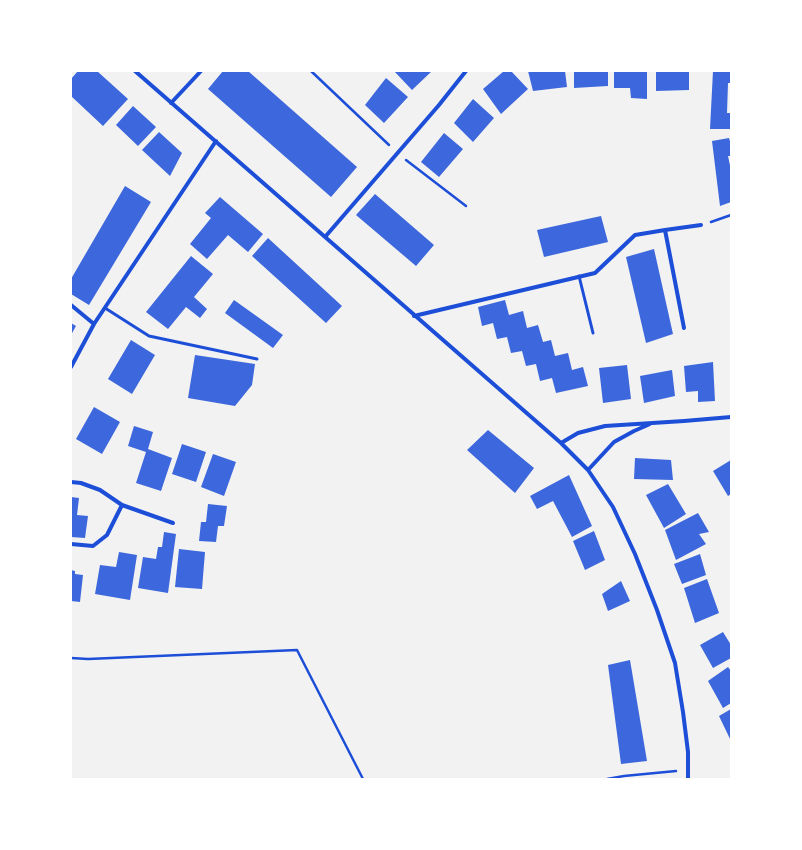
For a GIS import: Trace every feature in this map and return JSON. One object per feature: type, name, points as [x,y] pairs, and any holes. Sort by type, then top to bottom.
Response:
[{"type":"street","points":[[135,71],[561,443],[588,470],[613,507],[658,610],[675,663],[688,752],[688,779]]},
{"type":"street","points":[[171,103],[201,71]]},
{"type":"street","points":[[325,237],[439,105],[466,71]]},
{"type":"street","points":[[71,367],[94,324],[216,142]]},
{"type":"street","points":[[414,316],[595,273],[635,235],[701,225]]},
{"type":"street","points":[[665,230],[684,328]]},
{"type":"street","points":[[71,305],[94,324]]},
{"type":"street","points":[[561,443],[578,433],[605,426],[731,416]]},
{"type":"street","points":[[588,470],[614,442],[634,431],[654,423]]},
{"type":"street","points":[[71,482],[81,483],[100,490],[122,505],[173,523]]},
{"type":"street","points":[[71,544],[93,546],[107,535],[122,505]]},
{"type":"lane","points":[[579,276],[593,333]]},
{"type":"lane","points":[[105,308],[149,336],[257,359]]},
{"type":"path","points":[[311,71],[397,153],[466,206]]},
{"type":"path","points":[[701,225],[731,215]]},
{"type":"path","points":[[71,658],[88,659],[297,650],[363,779]]},
{"type":"path","points":[[607,779],[688,769]]},
{"type":"building","points":[[78,71],[97,71],[128,99],[103,126],[71,96],[71,79]]},
{"type":"building","points":[[223,71],[248,71],[357,167],[331,197],[208,89]]},
{"type":"building","points":[[394,71],[432,71],[412,90]]},
{"type":"building","points":[[504,71],[511,71],[528,89],[501,114],[483,89]]},
{"type":"building","points":[[528,71],[565,71],[567,87],[533,91]]},
{"type":"building","points":[[574,71],[608,71],[608,86],[574,88]]},
{"type":"building","points":[[614,71],[647,71],[647,99],[631,98],[630,88],[614,88]]},
{"type":"building","points":[[656,71],[689,71],[689,90],[656,91]]},
{"type":"building","points":[[713,71],[731,71],[731,83],[728,83],[727,113],[731,113],[731,129],[710,129]]},
{"type":"building","points":[[386,78],[408,97],[384,123],[365,105]]},
{"type":"building","points":[[473,99],[494,118],[473,142],[454,123]]},
{"type":"building","points":[[133,106],[156,127],[138,146],[116,125]]},
{"type":"building","points":[[159,132],[182,153],[170,176],[142,150]]},
{"type":"building","points":[[444,133],[463,149],[439,177],[421,162]]},
{"type":"building","points":[[729,138],[731,145],[731,156],[728,156],[731,170],[731,202],[720,206],[712,141]]},
{"type":"building","points":[[125,186],[151,202],[89,305],[71,294],[71,279]]},
{"type":"building","points":[[375,194],[434,245],[416,266],[356,215]]},
{"type":"building","points":[[220,197],[263,234],[248,252],[228,235],[207,259],[190,244],[211,218],[205,213]]},
{"type":"building","points":[[601,216],[608,242],[544,257],[537,230]]},
{"type":"building","points":[[268,238],[342,306],[326,323],[252,256]]},
{"type":"building","points":[[654,249],[673,334],[646,343],[626,257]]},
{"type":"building","points":[[191,256],[213,274],[194,297],[207,309],[200,318],[186,307],[168,329],[146,312]]},
{"type":"building","points":[[234,300],[283,335],[273,348],[225,313]]},
{"type":"building","points":[[505,300],[509,315],[523,311],[527,328],[538,325],[543,342],[551,340],[555,356],[568,353],[572,370],[583,367],[588,386],[556,393],[552,378],[540,381],[536,364],[526,366],[522,351],[511,353],[507,337],[497,339],[493,323],[482,326],[478,307]]},
{"type":"building","points":[[71,323],[76,326],[71,335]]},
{"type":"building","points":[[131,340],[155,355],[132,394],[108,379]]},
{"type":"building","points":[[195,355],[255,364],[252,385],[235,406],[188,398]]},
{"type":"building","points":[[713,362],[715,401],[698,402],[698,391],[686,392],[684,366]]},
{"type":"building","points":[[627,365],[631,399],[603,403],[599,368]]},
{"type":"building","points":[[672,370],[675,396],[644,403],[640,376]]},
{"type":"building","points":[[94,407],[120,422],[102,454],[76,439]]},
{"type":"building","points":[[134,426],[153,432],[148,449],[172,458],[161,491],[136,483],[146,452],[128,446]]},
{"type":"building","points":[[488,430],[534,468],[515,493],[467,450]]},
{"type":"building","points":[[182,444],[206,452],[196,482],[172,474]]},
{"type":"building","points":[[213,454],[236,462],[224,496],[201,487]]},
{"type":"building","points":[[635,458],[671,460],[673,480],[634,479]]},
{"type":"building","points":[[731,460],[731,494],[728,496],[713,471]]},
{"type":"building","points":[[569,475],[592,526],[572,537],[553,501],[537,509],[530,496]]},
{"type":"building","points":[[668,484],[686,514],[664,528],[646,495]]},
{"type":"building","points":[[71,497],[79,498],[77,515],[88,516],[85,538],[71,537]]},
{"type":"building","points":[[208,504],[227,506],[224,526],[218,526],[216,542],[199,541],[201,522],[206,522]]},
{"type":"building","points":[[698,513],[709,532],[699,534],[706,544],[676,560],[665,530]]},
{"type":"building","points":[[594,531],[605,560],[585,570],[573,541]]},
{"type":"building","points":[[164,532],[176,534],[168,593],[138,588],[143,557],[156,559],[158,547],[162,547]]},
{"type":"building","points":[[179,549],[205,552],[202,589],[175,587]]},
{"type":"building","points":[[119,552],[137,555],[130,600],[95,594],[100,565],[116,567]]},
{"type":"building","points":[[700,554],[706,575],[682,584],[674,564]]},
{"type":"building","points":[[71,570],[75,571],[75,574],[83,575],[80,602],[71,601]]},
{"type":"building","points":[[707,579],[719,613],[695,623],[684,588]]},
{"type":"building","points":[[621,581],[630,601],[608,611],[602,594]]},
{"type":"building","points":[[723,632],[731,645],[731,658],[713,668],[700,645]]},
{"type":"building","points":[[630,660],[647,761],[621,764],[608,665]]},
{"type":"building","points":[[728,667],[731,671],[731,703],[723,708],[708,681]]},
{"type":"building","points":[[731,709],[731,741],[719,716]]}]
